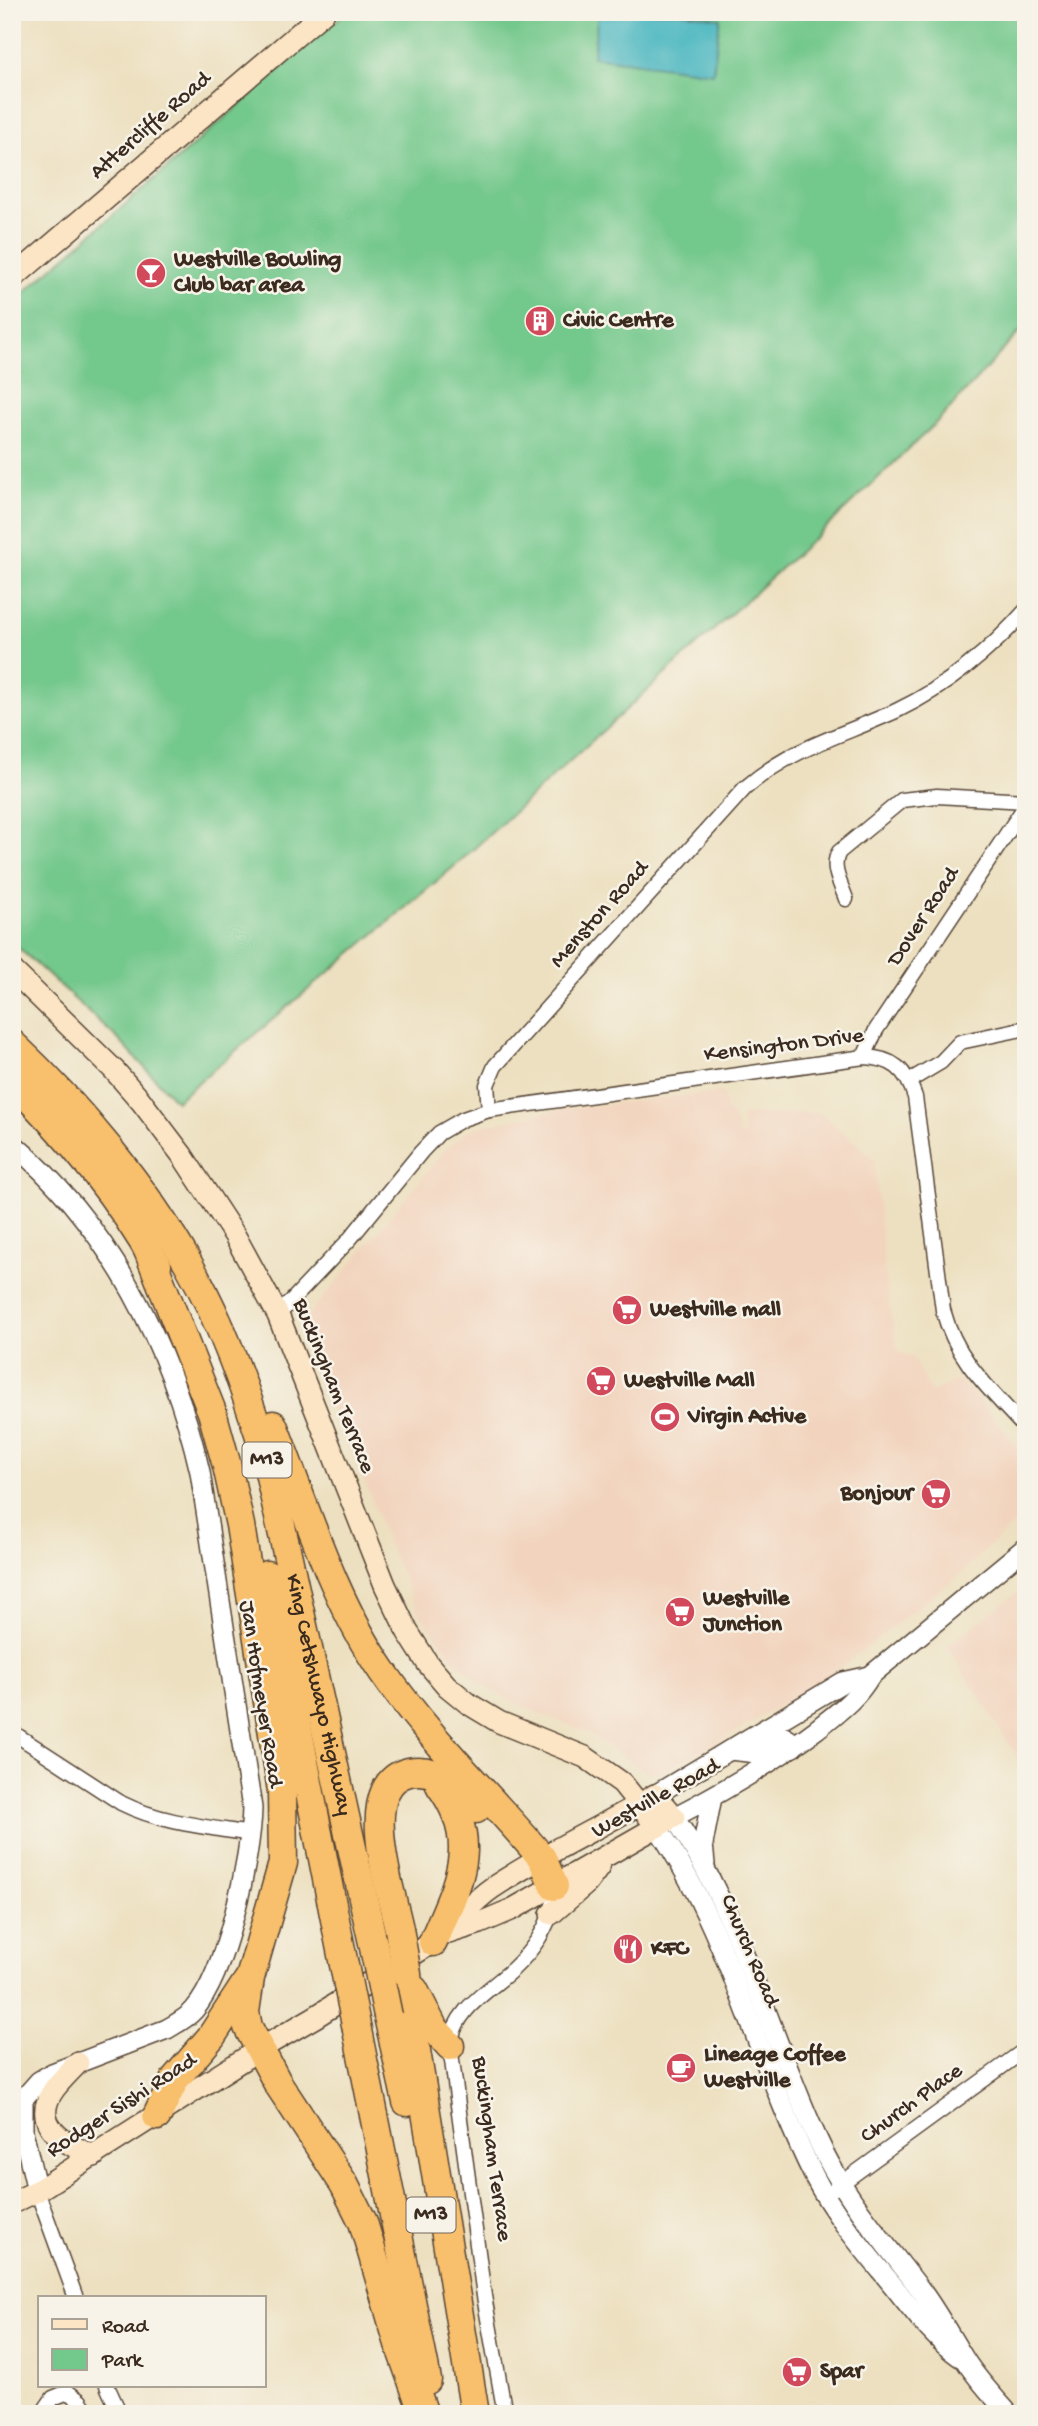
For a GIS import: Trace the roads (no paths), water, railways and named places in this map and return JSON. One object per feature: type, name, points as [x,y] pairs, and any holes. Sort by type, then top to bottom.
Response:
[{"type":"highway","name":"King Cetshwayo Highway","points":[[12,1044],[107,1147],[161,1221],[190,1266],[218,1325],[247,1397],[264,1449],[474,2414]]},
{"type":"highway","name":"King Cetshwayo Highway","points":[[12,1081],[98,1176],[148,1250],[183,1311],[205,1360],[242,1464],[256,1520],[434,2414]]},
{"type":"highway","points":[[148,1250],[212,1412],[227,1466],[240,1524],[282,1791],[283,1863],[250,1978],[246,2012],[248,2027],[258,2050],[344,2184],[363,2222],[399,2344],[424,2414]]},
{"type":"highway","points":[[218,1325],[268,1413],[334,1580],[365,1644],[405,1703],[536,1862],[550,1897]]},
{"type":"highway","points":[[474,2414],[412,2026],[407,1975],[380,1836],[380,1807],[385,1790],[400,1776],[418,1772],[431,1773],[449,1781],[536,1862]]},
{"type":"highway","points":[[431,1773],[453,1805],[464,1844],[460,1877],[439,1938]]},
{"type":"highway","points":[[407,1975],[426,2016],[440,2037],[450,2046]]},
{"type":"highway","points":[[157,2116],[175,2078],[211,2037],[250,1978]]},
{"type":"main road","name":"Attercliffe Road","points":[[12,279],[324,12]]},
{"type":"main road","name":"Buckingham Terrace","points":[[12,970],[114,1070],[164,1130],[218,1208],[278,1315],[389,1594],[407,1631],[428,1664],[447,1686],[469,1704],[499,1722],[585,1757],[647,1800]]},
{"type":"main road","name":"Westville Road","points":[[439,1938],[467,1907],[481,1896],[647,1800]]},
{"type":"main road","name":"Church Road","points":[[647,1800],[666,1822]]},
{"type":"main road","name":"Westville Road","points":[[258,2050],[439,1938],[550,1897],[602,1859],[666,1822]]},
{"type":"main road","name":"Rodger Sishi Road","points":[[12,2203],[94,2156],[258,2050]]},
{"type":"main road","points":[[78,2063],[55,2088],[50,2097],[47,2117],[55,2135],[94,2156]]},
{"type":"street","name":"Menston Road","points":[[489,1110],[487,1085],[495,1066],[745,788],[792,754],[899,709],[925,695],[953,677],[1011,627],[1026,610]]},
{"type":"street","points":[[846,899],[836,871],[835,858],[902,800],[937,796],[1026,803]]},
{"type":"street","name":"Dover Road","points":[[864,1057],[876,1030],[1026,803]]},
{"type":"street","points":[[1026,1028],[960,1042],[941,1062],[909,1081],[918,1116],[947,1327],[960,1353],[1026,1429]]},
{"type":"street","name":"Kensington Drive","points":[[489,1110],[864,1057],[885,1059],[894,1064],[909,1081]]},
{"type":"street","points":[[278,1315],[349,1240],[439,1133],[463,1119],[489,1110]]},
{"type":"street","name":"Jan Hofmeyer Road","points":[[14,1148],[69,1197],[114,1260],[146,1319],[171,1376],[194,1444],[207,1511],[250,1782],[252,1834],[235,1911],[212,1980],[193,2011],[167,2029],[39,2081],[23,2099],[23,2131],[37,2191]]},
{"type":"street","name":"Westville Road","points":[[666,1822],[754,1773],[793,1747],[859,1694],[870,1676],[1026,1547]]},
{"type":"street","name":"Westville Road","points":[[647,1800],[844,1682],[870,1676]]},
{"type":"street","points":[[12,1732],[139,1812],[156,1818],[252,1834]]},
{"type":"street","points":[[730,1750],[757,1753],[784,1737],[793,1747]]},
{"type":"street","points":[[707,1873],[703,1844],[712,1797]]},
{"type":"street","name":"Church Road","points":[[666,1822],[707,1873],[737,1936],[852,2234],[937,2339],[966,2362],[1009,2414]]},
{"type":"street","name":"Church Road","points":[[666,1822],[672,1849],[710,1924],[807,2161],[833,2190]]},
{"type":"street","name":"Buckingham Terrace","points":[[505,2414],[484,2296],[450,2046],[451,2033],[456,2021],[473,2002],[537,1941],[550,1897]]},
{"type":"street","name":"Church Place","points":[[833,2190],[1026,2049]]},
{"type":"street","points":[[37,2191],[75,2296]]},
{"type":"street","points":[[108,2388],[120,2414]]},
{"type":"street","points":[[43,2414],[53,2398],[68,2392],[80,2401],[89,2414]]},
{"type":"water","points":[[598,12],[679,12],[720,18],[713,73],[593,57]]},
{"type":"place","name":"Westville Bowling Club bar area","points":[[151,273]]},
{"type":"place","name":"Civic Centre","points":[[540,321]]},
{"type":"place","name":"Westville mall","points":[[627,1310]]},
{"type":"place","name":"Westville Mall","points":[[601,1381]]},
{"type":"place","name":"Virgin Active","points":[[665,1417]]},
{"type":"place","name":"Bonjour","points":[[936,1494]]},
{"type":"place","name":"Westville Junction","points":[[680,1612]]},
{"type":"place","name":"KFC","points":[[628,1949]]},
{"type":"place","name":"Lineage Coffee Westville","points":[[681,2068]]},
{"type":"place","name":"Spar","points":[[797,2372]]}]
